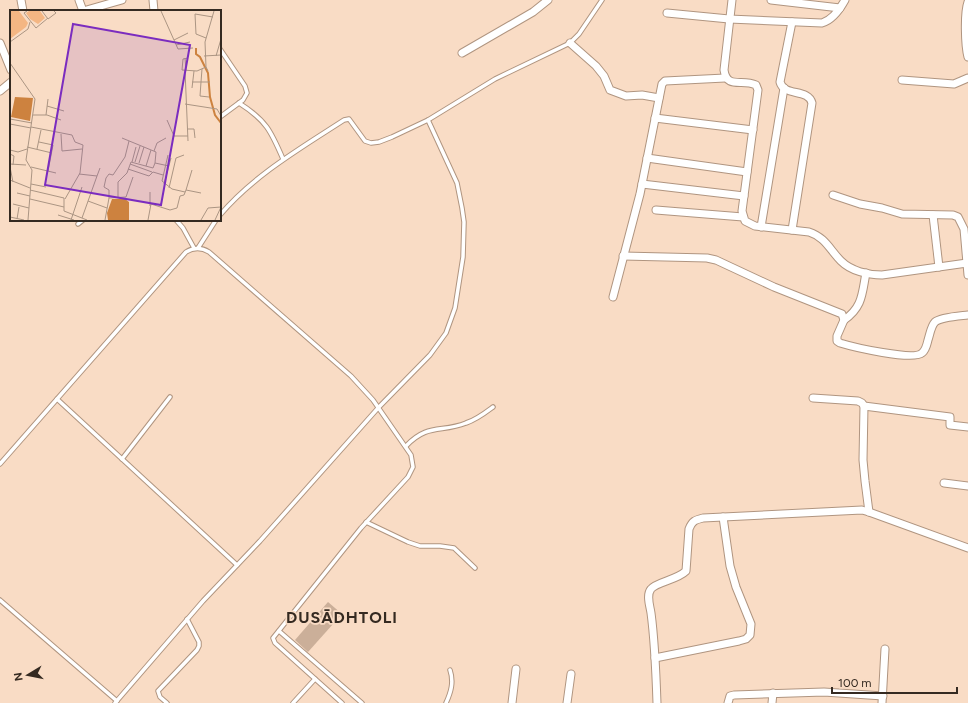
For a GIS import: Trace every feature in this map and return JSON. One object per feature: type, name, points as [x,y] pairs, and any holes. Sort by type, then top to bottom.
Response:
[{"type":"street","points":[[21,0],[23,10]]},
{"type":"street","points":[[79,0],[83,10]]},
{"type":"street","points":[[87,10],[122,0]]},
{"type":"street","points":[[153,0],[154,10]]},
{"type":"street","points":[[462,54],[533,12],[548,0]]},
{"type":"street","points":[[725,78],[724,70],[732,0]]},
{"type":"street","points":[[771,0],[840,8]]},
{"type":"street","points":[[667,13],[729,19],[822,23],[826,22],[846,0]]},
{"type":"street","points":[[968,2],[966,10],[966,46],[968,58]]},
{"type":"street","points":[[792,22],[780,82],[787,90],[811,98],[812,104],[792,230]]},
{"type":"street","points":[[0,43],[10,68]]},
{"type":"street","points":[[570,43],[596,66],[604,76],[610,90],[626,96],[642,95],[659,98]]},
{"type":"street","points":[[613,297],[642,184],[662,84],[666,81],[725,78],[728,81],[752,83],[756,85],[758,96],[742,211],[745,221],[755,226],[816,234],[822,238],[848,266],[866,273],[882,276],[967,263]]},
{"type":"street","points":[[902,80],[954,84],[968,78]]},
{"type":"street","points":[[0,91],[10,83]]},
{"type":"street","points":[[761,227],[784,88]]},
{"type":"street","points":[[655,118],[753,130]]},
{"type":"street","points":[[647,158],[747,172]]},
{"type":"street","points":[[642,184],[744,196]]},
{"type":"street","points":[[834,195],[860,204],[882,208],[902,214],[953,215],[958,217],[964,229],[968,275]]},
{"type":"street","points":[[656,210],[743,216]]},
{"type":"street","points":[[933,215],[939,267]]},
{"type":"street","points":[[623,256],[707,258],[716,260],[774,288],[837,311],[842,314],[844,320]]},
{"type":"street","points":[[866,273],[860,303],[853,314],[844,320],[837,336],[837,341],[840,343],[866,350],[911,356],[920,355],[924,352],[932,326],[935,322],[942,319],[968,315]]},
{"type":"street","points":[[813,398],[858,401],[864,406],[950,417],[950,425],[968,427]]},
{"type":"street","points":[[864,406],[863,460],[864,481],[869,512]]},
{"type":"street","points":[[944,483],[968,486]]},
{"type":"street","points":[[657,703],[655,658],[649,600],[650,590],[653,587],[682,574],[686,570],[688,536],[691,523],[695,520],[703,518],[855,510],[869,512],[968,548]]},
{"type":"street","points":[[655,658],[739,641],[746,639],[750,635],[751,624],[736,587],[730,566],[722,517]]},
{"type":"street","points":[[728,703],[730,696],[734,695],[824,692],[883,700],[885,649]]},
{"type":"street","points":[[512,703],[516,669]]},
{"type":"street","points":[[567,703],[571,674]]},
{"type":"street","points":[[772,703],[773,693]]},
{"type":"lane","points":[[221,214],[249,186],[283,159],[346,118],[350,120],[362,137],[371,143],[392,137],[428,120],[494,79],[570,43],[579,34],[602,0]]},
{"type":"lane","points":[[221,51],[246,90],[246,96],[221,116]]},
{"type":"lane","points":[[239,103],[254,113],[266,124],[283,159]]},
{"type":"lane","points":[[0,600],[116,702],[187,620],[260,541],[379,407],[430,355],[440,343],[451,324],[463,257],[464,238],[462,208],[457,183],[428,120]]},
{"type":"lane","points":[[78,224],[82,221]]},
{"type":"lane","points":[[177,221],[196,248]]},
{"type":"lane","points":[[196,248],[215,221]]},
{"type":"lane","points":[[0,464],[186,252],[196,248],[203,248],[209,252],[351,376],[379,407],[406,446],[413,461],[411,473],[366,522],[274,636],[274,641],[342,703]]},
{"type":"lane","points":[[122,459],[170,397]]},
{"type":"lane","points":[[57,399],[237,565]]},
{"type":"lane","points":[[406,446],[424,432],[466,424],[493,407]]},
{"type":"lane","points":[[366,522],[412,544],[420,546],[449,546],[454,548],[475,568]]},
{"type":"lane","points":[[167,703],[160,697],[158,691],[197,650],[199,646],[187,620]]},
{"type":"lane","points":[[279,631],[362,703]]},
{"type":"lane","points":[[446,703],[452,687],[453,679],[450,670]]},
{"type":"lane","points":[[293,703],[315,679]]},
{"type":"building","points":[[328,602],[342,614],[308,652],[295,640]]},
{"type":"district","name":"DUSĀDHTOLI","points":[[342,617]]}]
